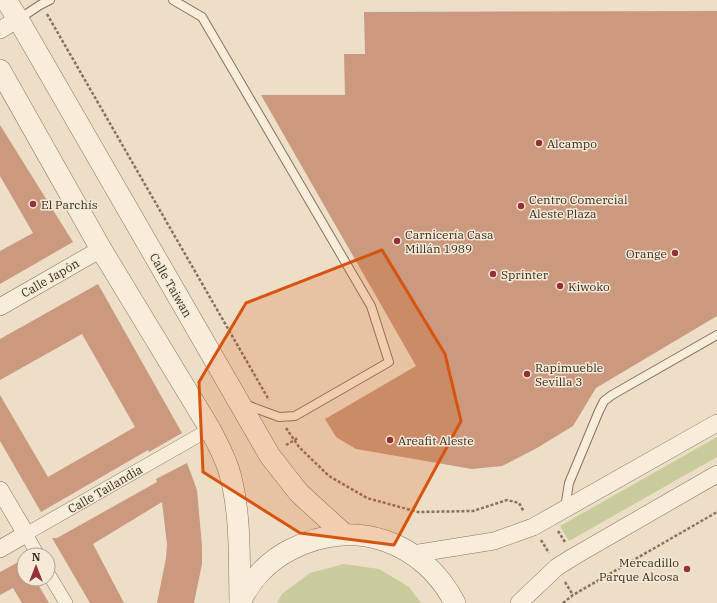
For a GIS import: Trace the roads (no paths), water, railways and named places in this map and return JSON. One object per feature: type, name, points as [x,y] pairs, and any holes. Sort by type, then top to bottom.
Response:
[{"type":"street","name":"Calle Taiwan","points":[[6,0],[270,456],[299,492],[344,534]]},
{"type":"street","points":[[0,30],[18,19]]},
{"type":"street","points":[[0,70],[101,249],[210,429],[229,473],[238,516],[240,602]]},
{"type":"street","name":"Calle Japón","points":[[0,307],[101,249]]},
{"type":"street","points":[[413,554],[494,541],[533,527],[717,423]]},
{"type":"street","name":"Calle Tailandia","points":[[0,549],[210,429]]},
{"type":"street","points":[[519,603],[557,567],[717,474]]},
{"type":"street","points":[[0,490],[33,547]]},
{"type":"street","points":[[240,602],[256,577],[266,566],[283,553],[302,543],[323,537],[344,534],[373,537],[400,547],[413,554],[427,564],[439,577],[455,603]]},
{"type":"street","points":[[56,586],[66,603]]},
{"type":"lane","points":[[18,19],[50,0]]},
{"type":"lane","points":[[173,0],[202,17],[371,306],[388,362],[295,416],[279,417],[238,402]]},
{"type":"lane","points":[[565,509],[569,483],[593,424],[604,402],[619,390],[717,335]]},
{"type":"place","name":"Alcampo","points":[[539,143]]},
{"type":"place","name":"El Parchís","points":[[33,204]]},
{"type":"place","name":"Centro Comercial Aleste Plaza","points":[[521,206]]},
{"type":"place","name":"Carnicería Casa Millán 1989","points":[[397,241]]},
{"type":"place","name":"Orange","points":[[675,253]]},
{"type":"place","name":"Sprinter","points":[[493,274]]},
{"type":"place","name":"Kiwoko","points":[[560,286]]},
{"type":"place","name":"Rapimueble Sevilla 3","points":[[527,374]]},
{"type":"place","name":"Areafit Aleste","points":[[390,440]]},
{"type":"place","name":"Mercadillo Parque Alcosa","points":[[687,569]]}]
